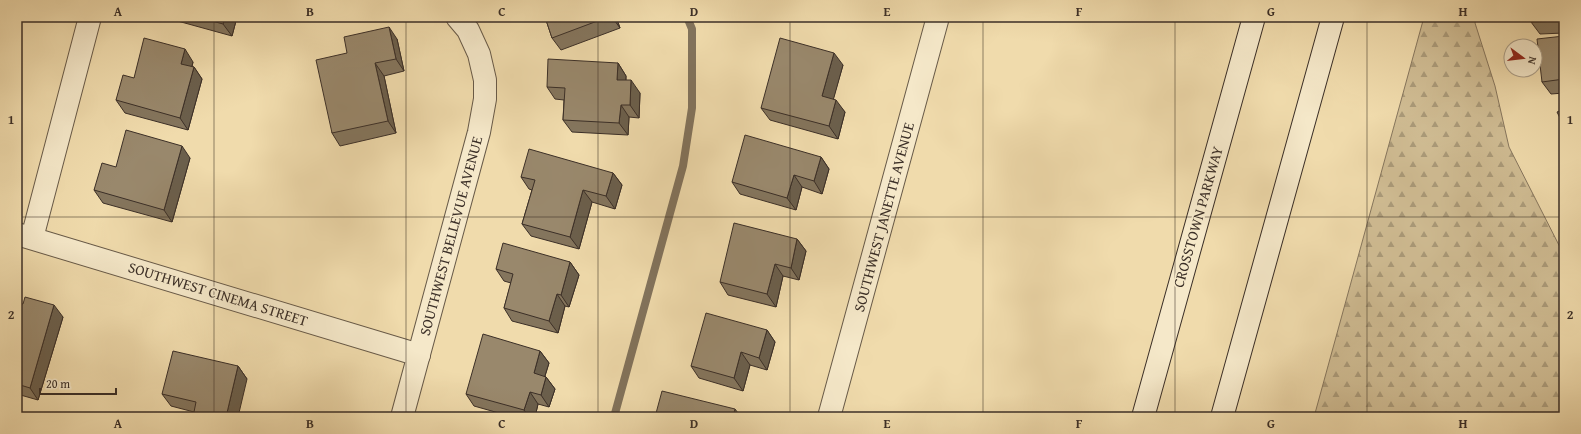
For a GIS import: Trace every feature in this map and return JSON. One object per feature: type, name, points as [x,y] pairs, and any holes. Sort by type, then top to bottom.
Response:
[{"type":"street","points":[[25,236],[90,17]]},
{"type":"street","name":"SOUTHWEST BELLEVUE AVENUE","points":[[402,417],[479,132],[485,98],[485,80],[479,54],[468,30],[457,17]]},
{"type":"street","name":"SOUTHWEST JANETTE AVENUE","points":[[829,417],[938,17]]},
{"type":"street","name":"CROSSTOWN PARKWAY","points":[[1143,417],[1254,17]]},
{"type":"street","points":[[1222,417],[1334,17]]},
{"type":"street","name":"SOUTHWEST CINEMA STREET","points":[[25,236],[419,355]]},
{"type":"green space","points":[[1424,17],[1476,17],[1475,23],[1495,86],[1509,147],[1564,255],[1564,417],[1314,417]]},
{"type":"building","points":[[198,17],[225,17],[223,24]]},
{"type":"building","points":[[545,17],[608,17],[552,38]]},
{"type":"building","points":[[1531,17],[1564,17],[1564,21],[1531,22]]},
{"type":"building","points":[[389,27],[396,59],[375,63],[388,121],[332,133],[316,60],[347,53],[344,37]]},
{"type":"building","points":[[1564,36],[1564,79],[1542,82],[1543,38]]},
{"type":"building","points":[[144,38],[185,49],[181,64],[194,67],[180,118],[116,100],[123,75],[134,78]]},
{"type":"building","points":[[780,38],[834,53],[822,96],[836,100],[829,126],[761,108]]},
{"type":"building","points":[[548,59],[618,63],[617,80],[631,80],[630,105],[621,105],[619,123],[563,120],[565,88],[547,87]]},
{"type":"building","points":[[1564,109],[1564,126],[1557,112]]},
{"type":"building","points":[[126,130],[182,146],[164,210],[94,190],[102,163],[116,167]]},
{"type":"building","points":[[745,135],[821,157],[814,181],[794,175],[787,198],[732,182]]},
{"type":"building","points":[[529,149],[613,173],[606,196],[583,190],[570,237],[522,224],[535,180],[521,177]]},
{"type":"building","points":[[734,223],[797,239],[791,268],[775,264],[767,294],[720,282]]},
{"type":"building","points":[[503,243],[570,262],[561,295],[557,294],[549,321],[504,308],[513,274],[496,269]]},
{"type":"building","points":[[25,297],[54,305],[30,388],[17,384],[17,303],[23,304]]},
{"type":"building","points":[[706,313],[767,330],[759,358],[741,352],[734,378],[691,366]]},
{"type":"building","points":[[483,334],[540,351],[534,373],[546,377],[541,395],[530,392],[524,410],[466,394]]},
{"type":"building","points":[[173,351],[238,366],[226,417],[193,417],[196,402],[162,394]]},
{"type":"building","points":[[662,391],[735,409],[733,417],[655,417]]},
{"type":"waterway","points":[[614,417],[683,166],[692,108],[692,29],[687,17]]}]
